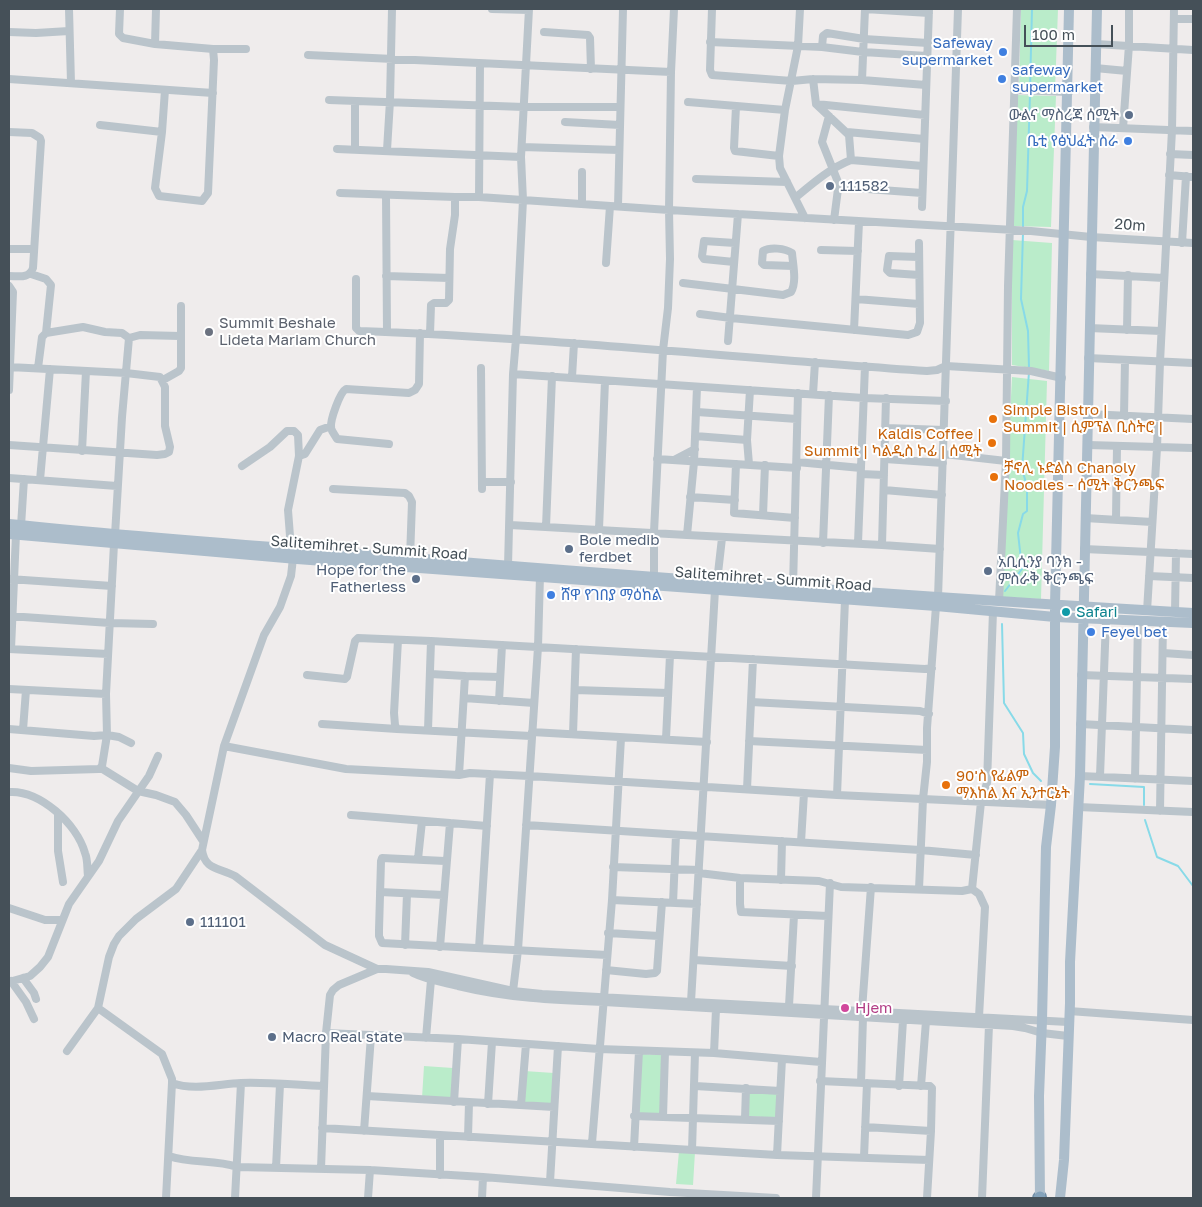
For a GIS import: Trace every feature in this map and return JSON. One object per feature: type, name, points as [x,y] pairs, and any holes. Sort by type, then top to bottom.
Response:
[{"type":"main road","points":[[1040,1198],[1039,1104],[1046,847],[1055,747],[1055,605],[1062,378],[1069,9]]},
{"type":"main road","points":[[1060,1198],[1064,1160],[1070,962],[1080,776],[1082,607],[1088,445],[1088,358],[1097,9]]},
{"type":"main road","points":[[9,524],[15,531],[115,540]]},
{"type":"main road","name":"Salitemihret - Summit Road","points":[[115,540],[204,546],[540,576],[716,586],[845,600],[999,601],[1193,613]]},
{"type":"main road","points":[[295,554],[410,558],[508,566],[654,582]]},
{"type":"main road","points":[[716,586],[793,587],[941,601]]},
{"type":"main road","name":"Salitemihret - Summit Road","points":[[941,601],[993,611],[1055,617]]},
{"type":"main road","points":[[1055,617],[1193,623]]},
{"type":"street","points":[[68,9],[71,83]]},
{"type":"street","points":[[120,9],[119,34],[121,37],[155,44],[213,49],[246,49]]},
{"type":"street","points":[[155,44],[156,9]]},
{"type":"street","points":[[387,150],[392,9]]},
{"type":"street","points":[[492,9],[529,10],[522,147],[523,200],[513,374],[508,566]]},
{"type":"street","points":[[606,263],[619,150],[623,9]]},
{"type":"street","points":[[654,582],[654,532],[661,384],[669,284],[671,72],[674,9]]},
{"type":"street","points":[[712,9],[710,42],[710,70],[712,74],[792,81],[813,79],[862,80],[926,85]]},
{"type":"street","points":[[800,9],[798,46],[785,110],[779,156],[780,168],[805,218]]},
{"type":"street","points":[[862,80],[865,9],[929,11],[922,207]]},
{"type":"street","points":[[919,889],[932,668],[941,601],[940,550],[958,9]]},
{"type":"street","points":[[999,601],[1014,231],[1017,9]]},
{"type":"street","points":[[1123,128],[1129,45],[1129,9]]},
{"type":"street","points":[[1147,611],[1157,448],[1165,241],[1172,130],[1174,9]]},
{"type":"street","points":[[1174,19],[1193,19]]},
{"type":"street","points":[[9,32],[69,31]]},
{"type":"street","points":[[544,32],[588,35],[590,38],[591,69]]},
{"type":"street","points":[[822,47],[824,34],[864,39],[928,43]]},
{"type":"street","points":[[710,42],[822,47],[927,56]]},
{"type":"street","points":[[1096,44],[1193,50]]},
{"type":"street","points":[[164,90],[156,193],[159,196],[202,201],[208,193],[213,93],[213,49]]},
{"type":"street","points":[[308,54],[671,72]]},
{"type":"street","points":[[479,196],[480,64]]},
{"type":"street","points":[[1095,68],[1127,71]]},
{"type":"street","points":[[9,79],[213,93]]},
{"type":"street","points":[[813,79],[816,104],[849,135],[851,160]]},
{"type":"street","points":[[1015,90],[1068,92]]},
{"type":"street","points":[[329,100],[524,107],[620,107]]},
{"type":"street","points":[[354,149],[355,101]]},
{"type":"street","points":[[688,102],[785,110]]},
{"type":"street","points":[[816,104],[925,115]]},
{"type":"street","points":[[736,106],[735,151],[779,156]]},
{"type":"street","points":[[829,116],[822,142],[840,187],[834,220]]},
{"type":"street","points":[[565,122],[620,124]]},
{"type":"street","points":[[100,125],[162,132]]},
{"type":"street","points":[[1093,127],[1193,131]]},
{"type":"street","points":[[9,132],[32,133],[41,141],[33,268],[31,274]]},
{"type":"street","points":[[847,132],[924,139]]},
{"type":"street","points":[[522,147],[619,150]]},
{"type":"street","points":[[337,150],[387,150],[522,157]]},
{"type":"street","points":[[1170,154],[1193,155]]},
{"type":"street","points":[[795,198],[833,170],[851,160],[923,166]]},
{"type":"street","points":[[582,172],[582,203]]},
{"type":"street","points":[[1169,175],[1190,176],[1182,243]]},
{"type":"street","points":[[696,179],[787,182]]},
{"type":"street","points":[[840,187],[922,193]]},
{"type":"street","name":"20m","points":[[340,193],[455,197],[479,196],[1193,243]]},
{"type":"street","points":[[386,195],[387,332]]},
{"type":"street","points":[[430,334],[431,305],[448,302],[455,197]]},
{"type":"street","points":[[728,341],[738,214]]},
{"type":"street","points":[[854,330],[859,222]]},
{"type":"street","points":[[734,262],[704,259],[702,256],[704,241],[735,243]]},
{"type":"street","points":[[700,314],[908,335],[917,332],[920,323],[919,243]]},
{"type":"street","points":[[9,249],[34,249]]},
{"type":"street","points":[[821,250],[858,250]]},
{"type":"street","points":[[919,257],[889,256],[887,270],[890,273],[919,275]]},
{"type":"street","points":[[683,283],[783,295],[791,292],[794,287],[793,266]]},
{"type":"street","points":[[9,276],[27,276],[31,274],[46,279],[51,285],[46,333],[42,337],[38,368]]},
{"type":"street","points":[[1090,274],[1164,278]]},
{"type":"street","points":[[1127,330],[1128,275]]},
{"type":"street","points":[[386,276],[449,278]]},
{"type":"street","points":[[356,279],[357,330],[574,343],[927,371],[937,370],[946,366],[1028,371],[1062,378]]},
{"type":"street","points":[[9,286],[13,292],[9,390]]},
{"type":"street","points":[[856,298],[919,304]]},
{"type":"street","points":[[163,380],[181,368],[181,306]]},
{"type":"street","points":[[46,333],[83,327],[105,332],[122,333],[128,338]]},
{"type":"street","points":[[1089,328],[1161,331]]},
{"type":"street","points":[[390,444],[337,439],[331,426],[343,390],[409,393],[415,390],[418,384],[420,333]]},
{"type":"street","points":[[128,338],[140,334],[180,336]]},
{"type":"street","points":[[101,768],[108,735],[106,694],[108,654],[117,486],[128,338]]},
{"type":"street","points":[[572,377],[574,343]]},
{"type":"street","points":[[1088,358],[1193,363]]},
{"type":"street","points":[[1124,416],[1125,360]]},
{"type":"street","points":[[813,394],[815,362]]},
{"type":"street","points":[[858,544],[865,366]]},
{"type":"street","points":[[9,367],[126,373],[160,377],[165,387],[165,426],[169,442],[169,452],[157,455],[9,445]]},
{"type":"street","points":[[481,368],[482,485],[511,482]]},
{"type":"street","points":[[40,480],[50,369]]},
{"type":"street","points":[[82,450],[86,371]]},
{"type":"street","points":[[513,374],[864,398],[946,401]]},
{"type":"street","points":[[546,527],[552,376]]},
{"type":"street","points":[[599,529],[605,381]]},
{"type":"street","points":[[687,535],[695,449],[698,386]]},
{"type":"street","points":[[749,464],[747,440],[750,390]]},
{"type":"street","points":[[793,587],[798,393]]},
{"type":"street","points":[[823,543],[829,395]]},
{"type":"street","points":[[882,545],[886,398]]},
{"type":"street","points":[[697,412],[797,419]]},
{"type":"street","points":[[1088,414],[1193,419]]},
{"type":"street","points":[[299,456],[305,454],[320,430],[331,426]]},
{"type":"street","points":[[886,428],[944,430]]},
{"type":"street","points":[[242,466],[270,447],[287,430],[294,430],[298,435],[299,456],[288,510],[295,554],[280,607],[264,635],[224,746],[203,841],[203,860],[207,865],[235,876],[326,945],[377,969],[428,972],[513,991],[716,1009],[979,1017],[1068,1022]]},
{"type":"street","points":[[695,436],[747,440]]},
{"type":"street","points":[[1088,445],[1193,448]]},
{"type":"street","points":[[1116,520],[1117,446]]},
{"type":"street","points":[[674,460],[695,449]]},
{"type":"street","points":[[944,454],[1006,461]]},
{"type":"street","points":[[658,459],[765,466],[826,465],[884,475]]},
{"type":"street","points":[[885,459],[943,463]]},
{"type":"street","points":[[736,464],[734,511],[736,514],[795,518]]},
{"type":"street","points":[[763,515],[765,466]]},
{"type":"street","points":[[9,478],[117,486]]},
{"type":"street","points":[[24,479],[15,531],[11,579],[10,649],[108,654]]},
{"type":"street","points":[[333,489],[405,493],[409,496],[412,502],[410,558]]},
{"type":"street","points":[[884,490],[942,495]]},
{"type":"street","points":[[690,497],[734,500]]},
{"type":"street","points":[[1085,518],[1152,522]]},
{"type":"street","points":[[510,525],[654,532],[722,538],[882,545],[940,550]]},
{"type":"street","points":[[691,1002],[711,657],[716,586],[722,538]]},
{"type":"street","points":[[1084,549],[1193,554]]},
{"type":"street","points":[[1175,612],[1176,553]]},
{"type":"street","points":[[513,991],[518,950],[538,647],[540,576]]},
{"type":"street","points":[[1149,576],[1193,578]]},
{"type":"street","points":[[11,579],[112,586]]},
{"type":"street","points":[[837,794],[845,600]]},
{"type":"street","points":[[972,889],[981,802],[987,783],[989,682],[993,611]]},
{"type":"street","points":[[11,616],[153,624]]},
{"type":"street","points":[[1100,776],[1106,620]]},
{"type":"street","points":[[1135,779],[1138,621]]},
{"type":"street","points":[[1160,811],[1163,622]]},
{"type":"street","points":[[307,675],[345,679],[355,641],[358,638],[932,668]]},
{"type":"street","points":[[397,729],[394,713],[398,640]]},
{"type":"street","points":[[428,730],[431,641]]},
{"type":"street","points":[[498,700],[502,645]]},
{"type":"street","points":[[573,734],[576,649]]},
{"type":"street","points":[[1163,653],[1193,654]]},
{"type":"street","points":[[666,739],[670,655]]},
{"type":"street","points":[[746,789],[753,660]]},
{"type":"street","points":[[431,674],[499,677]]},
{"type":"street","points":[[1081,675],[1193,679]]},
{"type":"street","points":[[459,775],[465,676]]},
{"type":"street","points":[[9,689],[106,694]]},
{"type":"street","points":[[24,730],[26,690]]},
{"type":"street","points":[[575,690],[668,693]]},
{"type":"street","points":[[464,698],[534,703]]},
{"type":"street","points":[[751,702],[920,711],[929,714]]},
{"type":"street","points":[[322,724],[461,732],[573,734],[707,742]]},
{"type":"street","points":[[1080,724],[1193,730]]},
{"type":"street","points":[[9,729],[94,736],[108,735],[119,737],[131,743]]},
{"type":"street","points":[[592,1143],[612,900],[621,738]]},
{"type":"street","points":[[748,741],[927,750]]},
{"type":"street","points":[[224,746],[346,769],[459,775],[470,773],[490,774],[804,793],[1051,805]]},
{"type":"street","points":[[34,1020],[26,1002],[10,981],[24,978],[35,972],[48,958],[69,904],[105,850],[118,821],[148,776],[158,756]]},
{"type":"street","points":[[9,768],[31,771],[101,768],[138,791],[156,794],[174,802],[203,841]]},
{"type":"street","points":[[479,948],[490,774]]},
{"type":"street","points":[[1080,776],[1193,781]]},
{"type":"street","points":[[9,792],[16,792],[47,803],[68,822],[85,851],[88,876]]},
{"type":"street","points":[[801,842],[804,793]]},
{"type":"street","points":[[1078,807],[1193,812]]},
{"type":"street","points":[[58,814],[58,851],[63,882]]},
{"type":"street","points":[[351,815],[487,826]]},
{"type":"street","points":[[418,859],[422,821]]},
{"type":"street","points":[[440,947],[450,823]]},
{"type":"street","points":[[526,825],[920,850],[976,856]]},
{"type":"street","points":[[673,903],[676,835]]},
{"type":"street","points":[[781,880],[782,841]]},
{"type":"street","points":[[67,1050],[98,1008],[101,988],[114,944],[136,919],[176,889],[202,850]]},
{"type":"street","points":[[446,861],[382,858],[378,930],[380,940],[385,944],[607,955]]},
{"type":"street","points":[[613,867],[674,869],[740,878],[819,881],[836,886],[962,891],[972,889],[979,894],[985,907],[979,1017]]},
{"type":"street","points":[[740,878],[740,904],[742,912],[828,916]]},
{"type":"street","points":[[816,1198],[830,883]]},
{"type":"street","points":[[864,1157],[862,1014],[871,887]]},
{"type":"street","points":[[380,892],[443,895]]},
{"type":"street","points":[[405,945],[407,894]]},
{"type":"street","points":[[612,900],[698,904]]},
{"type":"street","points":[[606,970],[655,974],[657,971],[662,902]]},
{"type":"street","points":[[9,908],[45,920],[62,920]]},
{"type":"street","points":[[789,1006],[794,915]]},
{"type":"street","points":[[608,933],[659,936]]},
{"type":"street","points":[[694,960],[792,966]]},
{"type":"street","points":[[321,1169],[328,1006],[333,990],[339,985],[377,969]]},
{"type":"street","points":[[412,972],[431,980],[514,997],[540,1000],[604,999],[789,1006],[824,1012]]},
{"type":"street","points":[[24,978],[36,999]]},
{"type":"street","points":[[426,1038],[431,980]]},
{"type":"street","points":[[98,1008],[162,1054],[172,1079],[166,1198]]},
{"type":"street","points":[[714,1053],[716,1009]]},
{"type":"street","points":[[1069,1011],[1193,1020]]},
{"type":"street","points":[[862,1014],[903,1020],[1025,1028],[1042,1033],[1068,1036]]},
{"type":"street","points":[[899,1086],[903,1020]]},
{"type":"street","points":[[921,1086],[926,1021]]},
{"type":"street","points":[[982,1198],[989,1025]]},
{"type":"street","points":[[326,1033],[458,1039],[599,1049],[714,1053],[821,1062]]},
{"type":"street","points":[[364,1131],[371,1036]]},
{"type":"street","points":[[454,1102],[458,1039]]},
{"type":"street","points":[[488,1104],[492,1042]]},
{"type":"street","points":[[521,1105],[526,1044]]},
{"type":"street","points":[[550,1182],[558,1046]]},
{"type":"street","points":[[634,1147],[634,1116],[639,1051]]},
{"type":"street","points":[[663,1117],[665,1052]]},
{"type":"street","points":[[692,1150],[695,1053]]},
{"type":"street","points":[[778,1155],[782,1059]]},
{"type":"street","points":[[820,1081],[930,1086],[932,1088],[927,1198]]},
{"type":"street","points":[[172,1083],[179,1086],[240,1083],[324,1086]]},
{"type":"street","points":[[235,1198],[240,1083]]},
{"type":"street","points":[[276,1168],[280,1084]]},
{"type":"street","points":[[695,1086],[780,1090]]},
{"type":"street","points":[[745,1119],[746,1088]]},
{"type":"street","points":[[367,1096],[554,1107]]},
{"type":"street","points":[[468,1137],[469,1103]]},
{"type":"street","points":[[634,1116],[779,1121]]},
{"type":"street","points":[[865,1127],[931,1131]]},
{"type":"street","points":[[322,1128],[778,1155],[929,1160]]},
{"type":"street","points":[[440,1136],[440,1175]]},
{"type":"street","points":[[169,1156],[187,1161],[226,1164],[237,1167],[370,1170],[550,1182],[670,1195],[776,1198]]},
{"type":"street","points":[[368,1198],[370,1170]]},
{"type":"street","points":[[482,1198],[483,1177]]},
{"type":"green space","points":[[1021,9],[1058,9],[1055,90],[1019,88]]},
{"type":"green space","points":[[1017,95],[1056,96],[1051,227],[1012,226]]},
{"type":"green space","points":[[1012,240],[1052,243],[1049,371],[1012,365]]},
{"type":"green space","points":[[1012,377],[1047,381],[1041,599],[1001,597]]},
{"type":"green space","points":[[641,1054],[664,1055],[661,1114],[636,1113]]},
{"type":"green space","points":[[424,1066],[453,1068],[451,1100],[422,1098]]},
{"type":"green space","points":[[524,1071],[554,1073],[552,1106],[522,1104]]},
{"type":"green space","points":[[748,1089],[779,1091],[777,1118],[747,1116]]},
{"type":"green space","points":[[679,1151],[695,1152],[693,1185],[676,1184]]},
{"type":"waterway","points":[[1030,89],[1032,9]]},
{"type":"waterway","points":[[1023,228],[1023,207],[1027,191],[1030,94]]},
{"type":"waterway","points":[[1023,233],[1021,299],[1028,331],[1029,368]]},
{"type":"waterway","points":[[1005,591],[1022,569],[1018,533],[1023,514],[1027,511],[1027,486],[1022,469],[1029,372]]},
{"type":"waterway","points":[[1002,624],[1004,703],[1023,733],[1024,754],[1033,773],[1041,781]]},
{"type":"waterway","points":[[1090,784],[1144,787],[1144,805]]},
{"type":"waterway","points":[[1145,820],[1157,857],[1178,866],[1193,886]]},
{"type":"place","name":"Safeway supermarket","points":[[1003,52]]},
{"type":"place","name":"safeway supermarket","points":[[1002,79]]},
{"type":"place","name":"ውልና ማስረጃ ሰሚት","points":[[1129,115]]},
{"type":"place","name":"ቤቲ የፅህፈት ስራ","points":[[1128,141]]},
{"type":"place","name":"111582","points":[[830,186]]},
{"type":"place","name":"Summit Beshale Lideta Mariam Church","points":[[209,332]]},
{"type":"place","name":"Simple Bistro | Summit | ሲምፕል ቢስትሮ |","points":[[993,419]]},
{"type":"place","name":"Kaldis Coffee | Summit | ካልዲስ ኮፊ | ሰሚት","points":[[992,443]]},
{"type":"place","name":"ቻኖሊ ኑድልስ Chanoly Noodles - ሰሚት ቅርንጫፍ","points":[[994,477]]},
{"type":"place","name":"Bole medib ferdbet","points":[[569,549]]},
{"type":"place","name":"አቢሲንያ ባንክ - ምስራቅ ቅርንጫፍ","points":[[988,571]]},
{"type":"place","name":"Hope for the Fatherless","points":[[416,579]]},
{"type":"place","name":"ሸዋ የገበያ ማዕከል","points":[[551,595]]},
{"type":"place","name":"Safari","points":[[1066,612]]},
{"type":"place","name":"Feyel bet","points":[[1091,632]]},
{"type":"place","name":"90'ስ የፊልም ማእከል እና ኢንተርኔት","points":[[946,785]]},
{"type":"place","name":"111101","points":[[190,922]]},
{"type":"place","name":"Hjem","points":[[845,1008]]},
{"type":"place","name":"Macro Real state","points":[[272,1037]]}]
